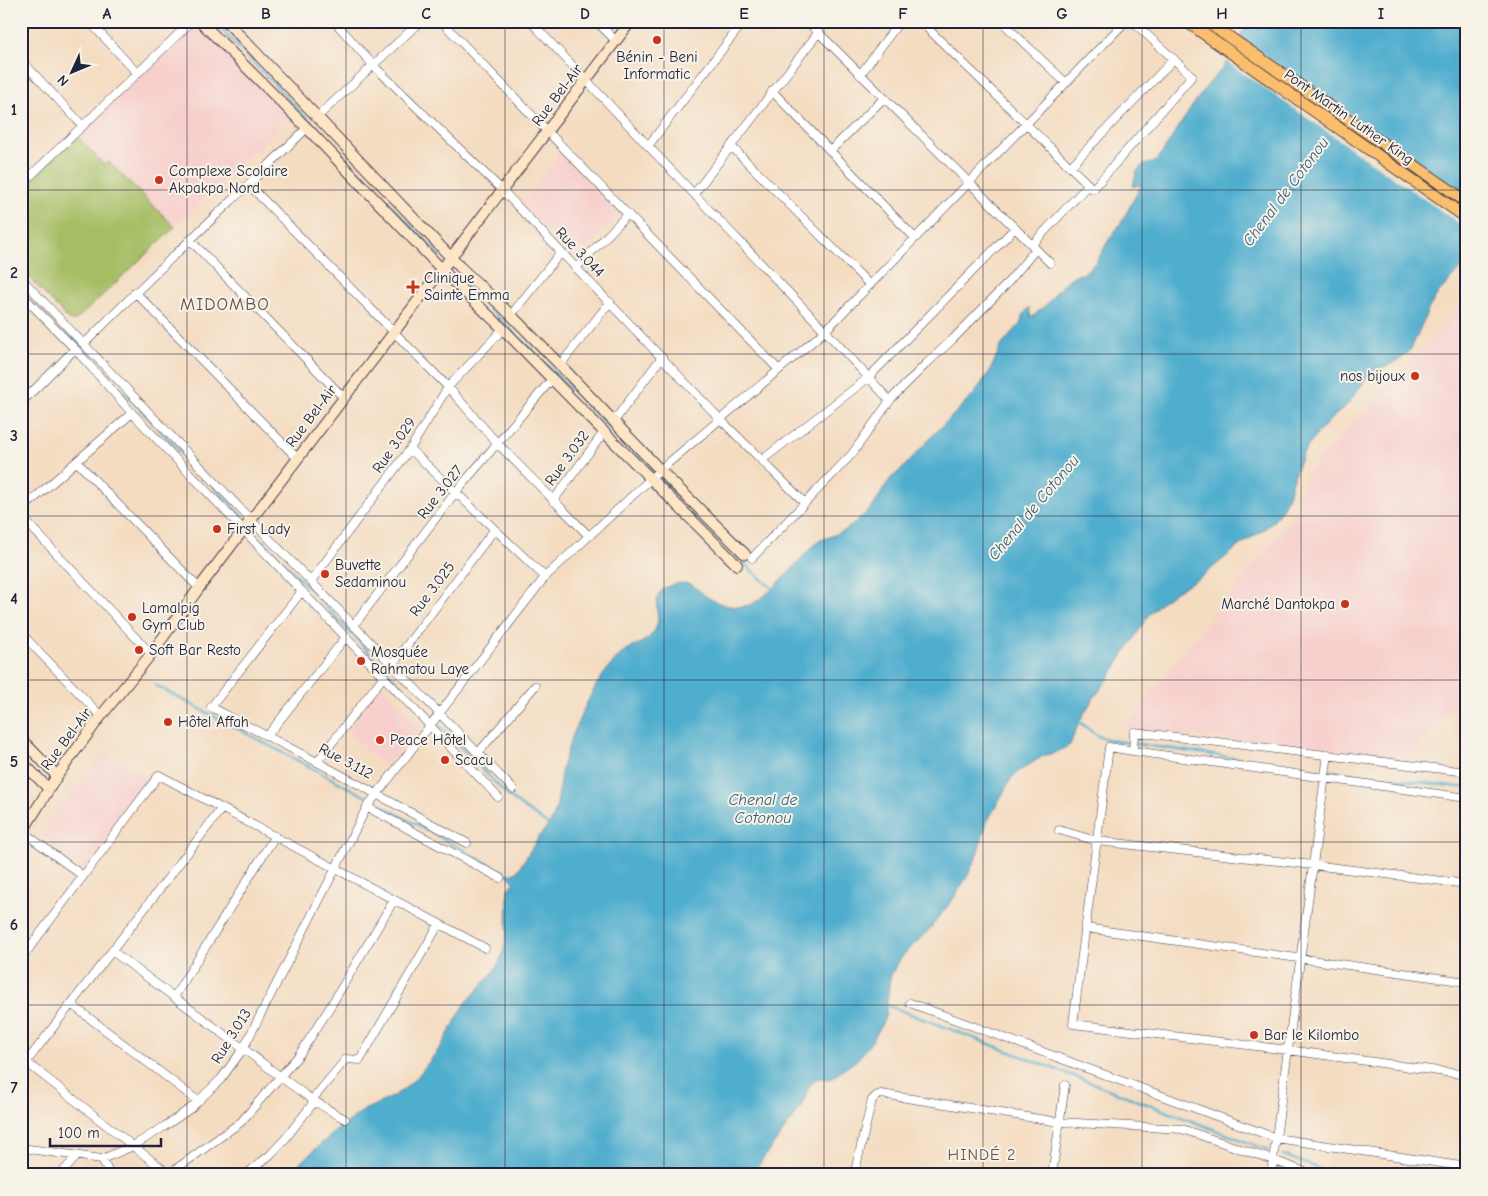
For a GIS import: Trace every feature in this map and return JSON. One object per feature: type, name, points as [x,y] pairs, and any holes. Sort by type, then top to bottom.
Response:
[{"type":"main road","points":[[1186,21],[1217,36]]},
{"type":"main road","points":[[1206,21],[1217,36]]},
{"type":"main road","name":"Pont Martin Luther King","points":[[1217,36],[1467,202]]},
{"type":"main road","name":"Pont Martin Luther King","points":[[1217,36],[1467,218]]},
{"type":"street","points":[[89,21],[137,73]]},
{"type":"street","points":[[21,185],[192,21]]},
{"type":"street","points":[[200,21],[307,128],[442,269],[737,565]]},
{"type":"street","points":[[226,21],[316,118],[451,258],[511,315],[660,470],[748,556],[805,503],[852,454],[890,400],[998,293],[1034,247],[1088,185]]},
{"type":"street","name":"Rue 3.044","points":[[334,21],[374,66],[502,190],[720,419],[805,503]]},
{"type":"street","points":[[316,118],[421,21]]},
{"type":"street","points":[[441,21],[779,370]]},
{"type":"street","points":[[530,21],[890,400]]},
{"type":"street","points":[[596,21],[616,41]]},
{"type":"street","name":"Rue Bel-Air","points":[[22,833],[48,788],[101,716],[151,654],[199,588],[631,21]]},
{"type":"street","points":[[648,146],[744,21]]},
{"type":"street","points":[[807,21],[1050,263]]},
{"type":"street","points":[[860,74],[900,21]]},
{"type":"street","points":[[920,21],[1093,189],[1192,76],[1132,21]]},
{"type":"street","points":[[1002,21],[1066,83]]},
{"type":"street","name":"Rue 3.013","points":[[21,1148],[102,1159],[133,1146],[180,1116],[220,1079],[243,1048],[367,807],[545,577],[660,470],[825,331],[1126,21]]},
{"type":"street","points":[[694,194],[818,33]]},
{"type":"street","points":[[1070,167],[1174,59]]},
{"type":"street","points":[[21,60],[82,126]]},
{"type":"street","points":[[772,91],[915,238]]},
{"type":"street","points":[[830,151],[884,98]]},
{"type":"street","points":[[84,344],[135,292],[307,128]]},
{"type":"street","points":[[731,146],[870,284]]},
{"type":"street","points":[[21,172],[28,179]]},
{"type":"street","points":[[249,185],[448,387],[497,443],[589,536]]},
{"type":"street","points":[[576,268],[628,214]]},
{"type":"street","points":[[762,460],[868,378],[1015,228]]},
{"type":"street","points":[[190,240],[344,398]]},
{"type":"street","points":[[511,315],[561,252]]},
{"type":"street","points":[[21,278],[251,520],[513,789]]},
{"type":"street","points":[[135,292],[298,459]]},
{"type":"street","points":[[21,294],[498,797]]},
{"type":"street","points":[[560,365],[610,302]]},
{"type":"street","name":"Rue 3.029","points":[[310,581],[410,449],[448,387],[503,329]]},
{"type":"street","points":[[22,401],[75,349]]},
{"type":"street","points":[[614,421],[662,356]]},
{"type":"street","name":"Rue 3.027","points":[[354,626],[455,493],[552,379]]},
{"type":"street","points":[[21,510],[132,413]]},
{"type":"street","name":"Rue 3.032","points":[[553,501],[604,432]]},
{"type":"street","points":[[410,449],[545,577]]},
{"type":"street","points":[[77,462],[199,588]]},
{"type":"street","points":[[21,516],[151,654]]},
{"type":"street","name":"Rue 3.025","points":[[392,665],[494,530]]},
{"type":"street","name":"Rue 3.112","points":[[302,591],[211,707],[467,843]]},
{"type":"street","points":[[21,633],[101,716]]},
{"type":"street","points":[[268,736],[346,637]]},
{"type":"street","points":[[317,762],[384,676]]},
{"type":"street","points":[[478,753],[535,686]]},
{"type":"street","points":[[1133,751],[1134,732],[1467,772]]},
{"type":"street","points":[[21,739],[57,776]]},
{"type":"street","points":[[1467,798],[1109,747],[1073,1024],[1288,1050],[1467,1075]]},
{"type":"street","points":[[1271,1175],[1328,754]]},
{"type":"street","points":[[21,761],[48,788]]},
{"type":"street","points":[[21,959],[159,775],[486,948]]},
{"type":"street","points":[[367,807],[500,878]]},
{"type":"street","points":[[222,808],[71,1004],[23,1063],[170,1174],[236,1127],[299,1055],[394,900]]},
{"type":"street","points":[[1059,830],[1097,841],[1467,884]]},
{"type":"street","points":[[22,833],[83,876]]},
{"type":"street","points":[[174,997],[275,836]]},
{"type":"street","points":[[245,1175],[270,1155],[285,1139],[346,1059],[360,1060],[439,924]]},
{"type":"street","points":[[1085,928],[1467,982]]},
{"type":"street","points":[[112,951],[243,1048],[280,1078],[313,1101],[345,1119]]},
{"type":"street","points":[[910,1003],[1276,1138],[1467,1167]]},
{"type":"street","points":[[71,1004],[198,1101]]},
{"type":"street","points":[[1052,1175],[1065,1085]]},
{"type":"street","points":[[854,1175],[872,1100],[881,1094],[1059,1122],[1182,1129],[1313,1175]]},
{"type":"street","points":[[61,1174],[77,1156]]},
{"type":"street","points":[[102,1159],[110,1175]]},
{"type":"shaded area","points":[[196,21],[290,116],[175,227],[109,163],[106,166],[76,135]]},
{"type":"shaded area","points":[[559,154],[620,215],[576,257],[522,204]]},
{"type":"shaded area","name":"Marché Dantokpa","points":[[1467,298],[1467,689],[1408,759],[1123,728],[1291,519],[1305,476]]},
{"type":"shaded area","points":[[380,687],[421,726],[403,744],[386,767],[365,750],[350,735],[348,730]]},
{"type":"shaded area","points":[[103,753],[150,778],[85,870],[39,836]]},
{"type":"green space","points":[[76,135],[105,166],[109,162],[175,227],[76,320],[70,321],[21,269],[21,189]]},
{"type":"water","name":"Chenal de Cotonou","points":[[1252,21],[1467,21],[1467,259],[1438,293],[1429,308],[1411,349],[1402,358],[1375,370],[1369,375],[1347,405],[1317,434],[1302,455],[1288,496],[1273,522],[1239,546],[1201,577],[1176,591],[1160,603],[1148,616],[1109,678],[1093,699],[1079,722],[1070,745],[1057,752],[1043,756],[1018,772],[1011,779],[987,822],[976,858],[954,898],[929,930],[905,953],[895,967],[890,978],[885,1017],[872,1041],[858,1059],[832,1078],[818,1078],[811,1084],[800,1109],[751,1175],[286,1175],[338,1129],[364,1110],[392,1097],[418,1076],[442,1045],[465,1004],[492,974],[504,950],[507,931],[508,889],[514,882],[507,874],[516,873],[551,822],[558,801],[565,758],[587,703],[597,684],[614,661],[627,650],[650,637],[656,628],[658,622],[657,600],[663,589],[685,583],[719,603],[737,607],[749,605],[774,588],[819,541],[846,530],[872,508],[890,479],[902,469],[974,394],[990,371],[1001,346],[1020,324],[1029,307],[1031,318],[1046,305],[1064,283],[1075,275],[1083,274],[1096,262],[1121,223],[1142,184],[1133,187],[1138,170],[1143,165],[1153,163],[1158,159],[1193,105],[1223,68],[1243,31]]},
{"type":"pier","points":[[1237,36],[1467,197],[1467,229],[1224,60]]},
{"type":"waterway","points":[[213,21],[440,256]]},
{"type":"waterway","points":[[460,279],[652,470]]},
{"type":"waterway","points":[[21,284],[241,515]]},
{"type":"waterway","points":[[660,478],[753,572],[773,589]]},
{"type":"waterway","points":[[264,541],[429,716]]},
{"type":"waterway","points":[[155,685],[509,875]]},
{"type":"waterway","points":[[1078,721],[1098,736],[1109,740],[1318,770]]},
{"type":"waterway","points":[[437,723],[509,797],[551,827]]},
{"type":"waterway","points":[[21,749],[43,772]]},
{"type":"waterway","points":[[1330,771],[1467,788]]},
{"type":"waterway","points":[[884,1004],[1268,1150]]},
{"type":"waterway","points":[[1283,1155],[1336,1175]]},
{"type":"place","name":"Bénin - Beni Informatic","points":[[657,40]]},
{"type":"place","name":"Complexe Scolaire Akpakpa Nord","points":[[159,180]]},
{"type":"place","name":"Clinique Sainte Emma","points":[[413,287]]},
{"type":"place","name":"nos bijoux","points":[[1415,376]]},
{"type":"place","name":"First Lady","points":[[217,529]]},
{"type":"place","name":"Buvette Sedaminou","points":[[325,574]]},
{"type":"place","name":"Marché Dantokpa","points":[[1345,604]]},
{"type":"place","name":"Lamalpig Gym Club","points":[[132,617]]},
{"type":"place","name":"Soft Bar Resto","points":[[139,650]]},
{"type":"place","name":"Mosquée Rahmatou Laye","points":[[361,661]]},
{"type":"place","name":"Hôtel Affah","points":[[168,722]]},
{"type":"place","name":"Peace Hôtel","points":[[380,740]]},
{"type":"place","name":"Scacu","points":[[445,760]]},
{"type":"place","name":"Bar le Kilombo","points":[[1254,1035]]},
{"type":"district","name":"MIDOMBO","points":[[225,304]]},
{"type":"district","name":"HINDÉ 2","points":[[982,1154]]}]
